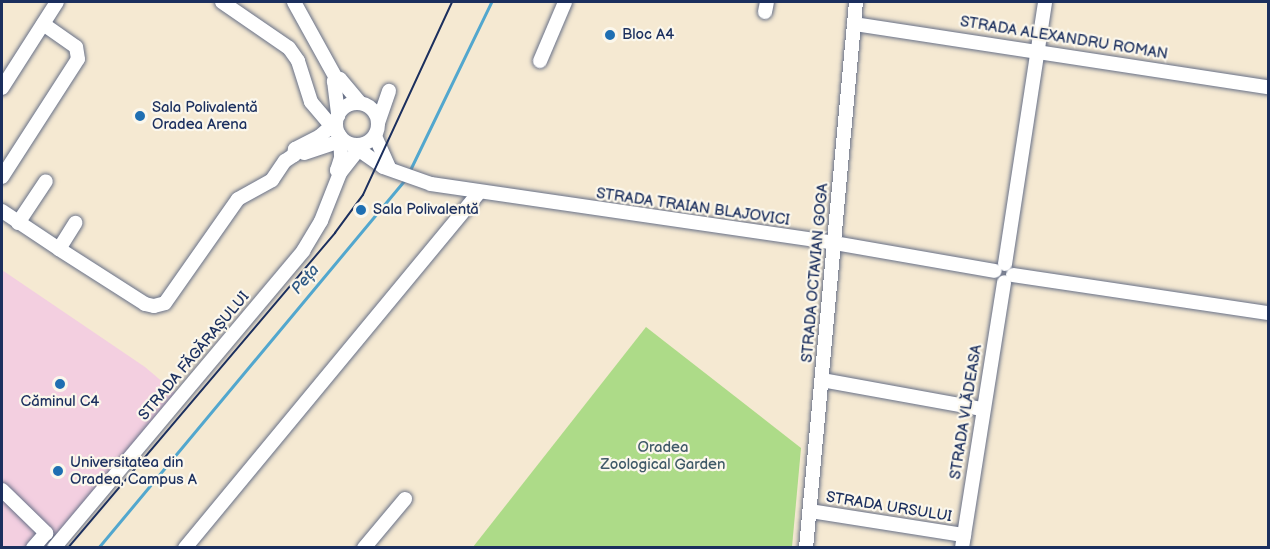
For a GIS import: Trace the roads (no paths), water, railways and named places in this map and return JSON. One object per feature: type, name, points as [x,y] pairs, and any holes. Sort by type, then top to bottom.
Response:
[{"type":"street","points":[[2,88],[57,2]]},
{"type":"street","points":[[222,2],[289,48],[298,60],[312,98],[310,102],[346,127],[376,129]]},
{"type":"street","name":"STRADA TRAIAN BLAJOVICI","points":[[294,2],[336,78],[340,79],[346,127]]},
{"type":"street","points":[[540,60],[565,2]]},
{"type":"street","name":"STRADA OCTAVIAN GOGA","points":[[806,548],[856,2]]},
{"type":"street","name":"STRADA VLĂDEASA","points":[[963,541],[1045,2]]},
{"type":"street","points":[[2,177],[78,59],[76,47],[43,24]]},
{"type":"street","name":"STRADA ALEXANDRU ROMAN","points":[[854,24],[1269,87]]},
{"type":"street","name":"STRADA TRAIAN BLAJOVICI","points":[[336,78],[334,81],[346,127],[383,167],[431,184],[479,193],[835,243],[1004,273],[1269,313]]},
{"type":"street","points":[[346,127],[389,93],[376,129]]},
{"type":"street","points":[[312,98],[324,105],[346,127]]},
{"type":"street","points":[[2,211],[146,304],[154,306],[165,303],[238,199],[272,180],[285,161],[294,155],[298,156],[346,127],[371,109],[390,168]]},
{"type":"street","name":"STRADA FĂGĂRAȘULUI","points":[[340,173],[337,170],[346,127]]},
{"type":"street","name":"STRADA FĂGĂRAȘULUI","points":[[54,548],[303,251],[321,220],[340,173],[346,127]]},
{"type":"street","points":[[18,223],[46,181]]},
{"type":"street","points":[[185,548],[479,193]]},
{"type":"street","points":[[59,249],[75,223]]},
{"type":"street","points":[[822,380],[982,409]]},
{"type":"street","points":[[2,490],[46,533],[33,548]]},
{"type":"street","points":[[364,548],[405,499]]},
{"type":"street","name":"STRADA URSULUI","points":[[810,511],[963,541]]},
{"type":"waterway","name":"Peța","points":[[409,172],[491,2]]},
{"type":"waterway","name":"Peța","points":[[98,548],[405,180]]},
{"type":"tram line","points":[[68,548],[335,233],[363,195],[452,2]]},
{"type":"place","name":"Bloc A4","points":[[610,35]]},
{"type":"place","name":"Sala Polivalentă Oradea Arena","points":[[140,116]]},
{"type":"place","name":"Sala Polivalentă","points":[[361,210]]},
{"type":"place","name":"Căminul C4","points":[[60,384]]},
{"type":"place","name":"Universitatea din Oradea, Campus A","points":[[58,471]]},
{"type":"park label","name":"Oradea Zoological Garden","points":[[663,456]]}]
